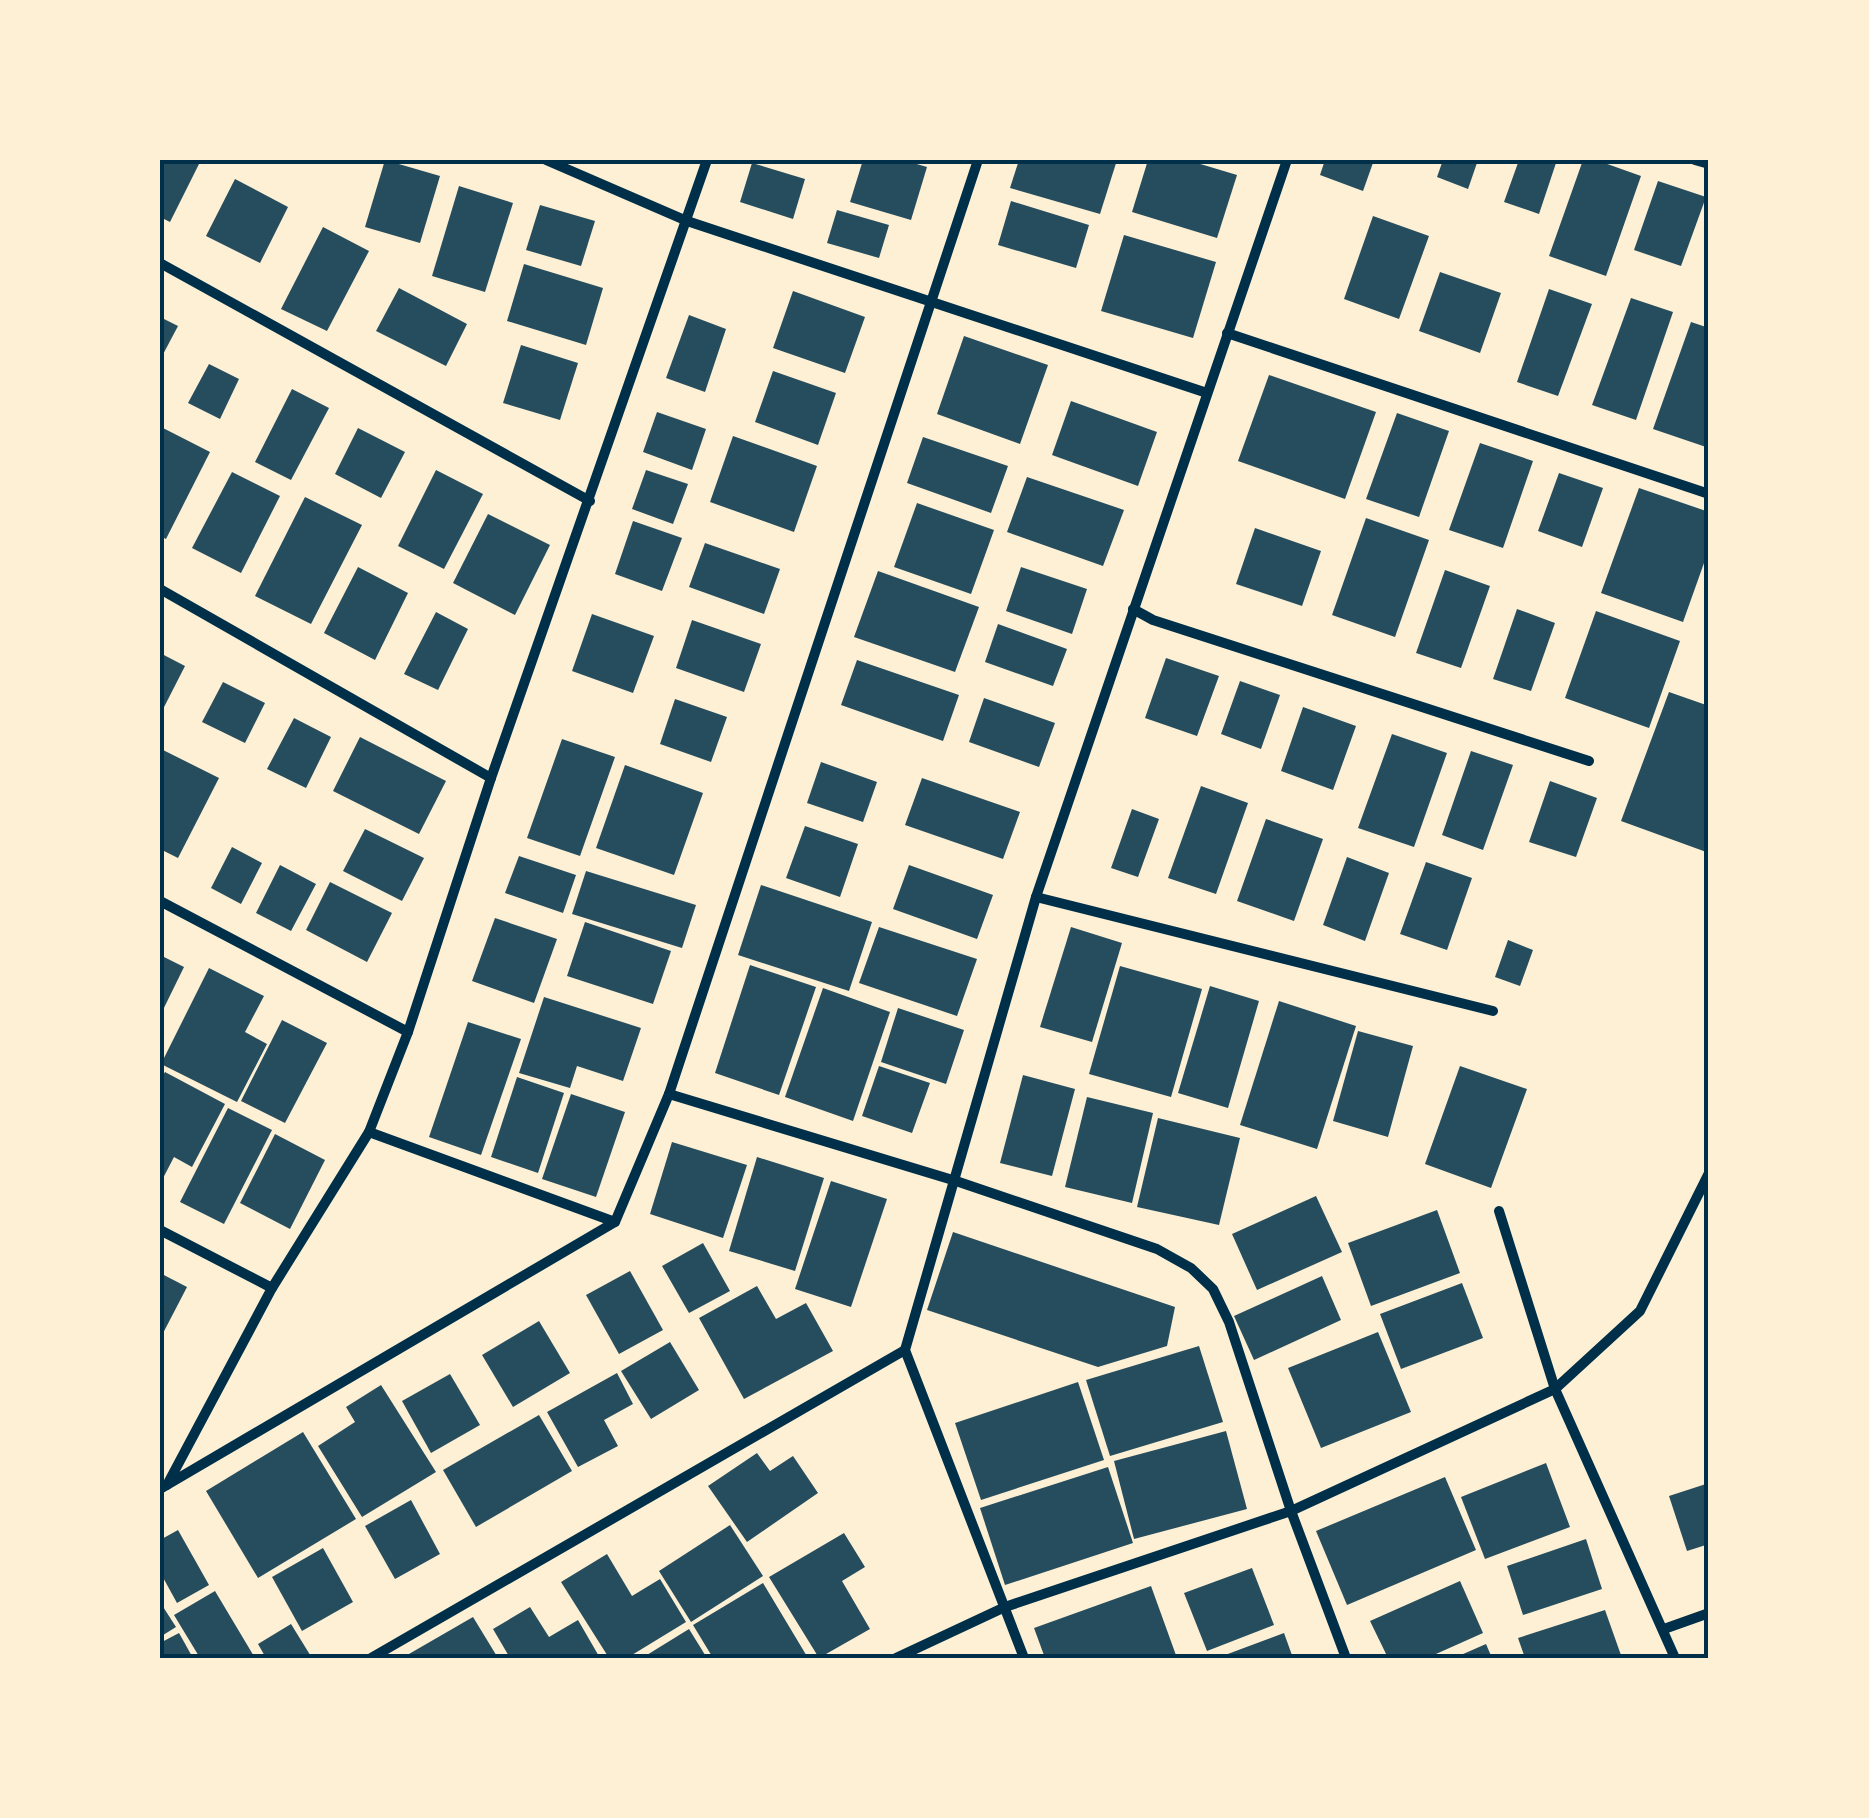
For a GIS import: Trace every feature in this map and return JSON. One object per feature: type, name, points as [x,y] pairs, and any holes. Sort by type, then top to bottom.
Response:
[{"type":"street","points":[[546,160],[687,220],[932,298],[1208,394]]},
{"type":"street","points":[[164,1487],[272,1288],[370,1132],[408,1032],[491,778],[707,160]]},
{"type":"street","points":[[164,1487],[615,1222],[670,1094],[978,160]]},
{"type":"street","points":[[1024,1658],[905,1350],[1036,896],[1286,160]]},
{"type":"street","points":[[1695,160],[1709,164]]},
{"type":"street","points":[[160,263],[590,500]]},
{"type":"street","points":[[1227,333],[1709,494]]},
{"type":"street","points":[[160,589],[491,778]]},
{"type":"street","points":[[1134,609],[1153,620],[1590,762]]},
{"type":"street","points":[[1036,896],[1493,1011]]},
{"type":"street","points":[[160,900],[408,1032]]},
{"type":"street","points":[[670,1094],[956,1181],[1158,1249],[1191,1268],[1213,1289],[1229,1322],[1291,1510],[1346,1658]]},
{"type":"street","points":[[370,1132],[615,1222]]},
{"type":"street","points":[[896,1658],[1005,1608],[1291,1510],[1555,1388],[1640,1311],[1706,1192],[1709,1173]]},
{"type":"street","points":[[1498,1211],[1555,1388],[1674,1658]]},
{"type":"street","points":[[160,1230],[272,1288]]},
{"type":"street","points":[[370,1658],[905,1350]]},
{"type":"street","points":[[1664,1628],[1709,1613]]},
{"type":"building","points":[[160,160],[201,160],[170,222],[160,217]]},
{"type":"building","points":[[385,160],[440,176],[420,243],[365,227]]},
{"type":"building","points":[[863,160],[903,160],[927,167],[911,220],[850,202]]},
{"type":"building","points":[[1019,160],[1117,160],[1100,214],[1010,188]]},
{"type":"building","points":[[1148,160],[1187,160],[1237,175],[1217,238],[1132,212]]},
{"type":"building","points":[[1325,160],[1374,160],[1363,191],[1320,175]]},
{"type":"building","points":[[1443,160],[1478,160],[1468,189],[1437,177]]},
{"type":"building","points":[[1519,160],[1557,160],[1539,214],[1504,202]]},
{"type":"building","points":[[1583,160],[1596,160],[1641,176],[1606,276],[1549,256]]},
{"type":"building","points":[[752,163],[805,179],[793,219],[740,202]]},
{"type":"building","points":[[235,179],[288,207],[260,263],[206,236]]},
{"type":"building","points":[[1658,181],[1706,197],[1681,266],[1634,250]]},
{"type":"building","points":[[459,186],[513,203],[485,292],[432,276]]},
{"type":"building","points":[[1011,201],[1089,225],[1076,268],[998,245]]},
{"type":"building","points":[[540,205],[595,221],[581,266],[526,250]]},
{"type":"building","points":[[837,210],[889,225],[879,258],[827,243]]},
{"type":"building","points":[[1373,216],[1429,236],[1399,319],[1344,299]]},
{"type":"building","points":[[323,227],[369,251],[327,331],[281,309]]},
{"type":"building","points":[[1124,235],[1216,262],[1193,338],[1101,311]]},
{"type":"building","points":[[524,264],[603,288],[586,345],[507,321]]},
{"type":"building","points":[[1440,272],[1501,293],[1480,353],[1419,331]]},
{"type":"building","points":[[399,288],[467,324],[446,366],[376,331]]},
{"type":"building","points":[[1549,289],[1592,304],[1558,396],[1517,382]]},
{"type":"building","points":[[793,291],[865,317],[845,373],[773,348]]},
{"type":"building","points":[[1631,298],[1673,312],[1636,420],[1592,405]]},
{"type":"building","points":[[689,315],[726,329],[705,392],[666,378]]},
{"type":"building","points":[[160,317],[178,326],[160,360]]},
{"type":"building","points":[[1691,322],[1709,328],[1706,447],[1653,429]]},
{"type":"building","points":[[964,336],[1048,365],[1020,444],[937,414]]},
{"type":"building","points":[[521,345],[578,363],[560,420],[503,403]]},
{"type":"building","points":[[209,364],[239,379],[220,419],[188,403]]},
{"type":"building","points":[[773,371],[836,393],[818,445],[755,422]]},
{"type":"building","points":[[1269,375],[1376,412],[1345,499],[1238,461]]},
{"type":"building","points":[[292,389],[329,408],[291,480],[255,462]]},
{"type":"building","points":[[1071,401],[1157,432],[1138,486],[1052,455]]},
{"type":"building","points":[[657,412],[706,429],[692,470],[643,452]]},
{"type":"building","points":[[1397,413],[1449,431],[1419,517],[1366,499]]},
{"type":"building","points":[[163,428],[210,452],[166,539],[160,536]]},
{"type":"building","points":[[358,428],[405,452],[381,498],[335,474]]},
{"type":"building","points":[[733,436],[817,466],[794,532],[710,502]]},
{"type":"building","points":[[923,437],[1008,466],[991,513],[907,483]]},
{"type":"building","points":[[1480,443],[1533,461],[1503,548],[1449,530]]},
{"type":"building","points":[[436,470],[483,494],[444,569],[398,546]]},
{"type":"building","points":[[646,470],[688,484],[673,524],[632,509]]},
{"type":"building","points":[[232,472],[280,496],[241,573],[192,548]]},
{"type":"building","points":[[1559,473],[1603,488],[1582,547],[1538,531]]},
{"type":"building","points":[[1027,477],[1124,510],[1103,566],[1007,532]]},
{"type":"building","points":[[1639,488],[1709,512],[1709,549],[1683,622],[1601,593]]},
{"type":"building","points":[[305,497],[362,525],[311,624],[255,596]]},
{"type":"building","points":[[917,503],[994,530],[971,594],[894,567]]},
{"type":"building","points":[[488,514],[550,545],[515,615],[453,583]]},
{"type":"building","points":[[1366,518],[1429,540],[1395,637],[1332,615]]},
{"type":"building","points":[[633,521],[682,538],[662,591],[615,574]]},
{"type":"building","points":[[1255,528],[1321,551],[1302,606],[1236,584]]},
{"type":"building","points":[[705,543],[780,569],[764,614],[689,587]]},
{"type":"building","points":[[358,567],[408,593],[375,660],[324,633]]},
{"type":"building","points":[[1021,567],[1087,589],[1072,634],[1006,611]]},
{"type":"building","points":[[1445,570],[1490,586],[1461,668],[1416,653]]},
{"type":"building","points":[[878,571],[979,607],[955,672],[854,637]]},
{"type":"building","points":[[1517,609],[1555,623],[1531,691],[1493,679]]},
{"type":"building","points":[[1596,611],[1680,641],[1649,728],[1565,698]]},
{"type":"building","points":[[436,612],[468,629],[438,690],[404,674]]},
{"type":"building","points":[[592,614],[654,636],[633,693],[572,671]]},
{"type":"building","points":[[692,620],[761,644],[744,692],[676,668]]},
{"type":"building","points":[[998,624],[1067,649],[1053,686],[985,662]]},
{"type":"building","points":[[160,653],[185,666],[160,715]]},
{"type":"building","points":[[1166,658],[1219,676],[1197,736],[1145,718]]},
{"type":"building","points":[[857,660],[959,695],[943,741],[841,705]]},
{"type":"building","points":[[1240,681],[1280,695],[1261,749],[1221,734]]},
{"type":"building","points":[[223,682],[265,703],[245,743],[202,722]]},
{"type":"building","points":[[1669,692],[1709,706],[1709,853],[1621,821]]},
{"type":"building","points":[[984,698],[1055,723],[1039,767],[969,742]]},
{"type":"building","points":[[675,699],[727,717],[711,762],[660,744]]},
{"type":"building","points":[[1303,707],[1356,726],[1333,790],[1281,771]]},
{"type":"building","points":[[294,718],[331,737],[306,788],[267,769]]},
{"type":"building","points":[[1392,734],[1447,753],[1414,847],[1358,828]]},
{"type":"building","points":[[360,737],[446,781],[419,834],[333,791]]},
{"type":"building","points":[[562,739],[615,757],[580,856],[527,838]]},
{"type":"building","points":[[163,750],[219,778],[178,858],[160,849]]},
{"type":"building","points":[[1471,751],[1513,765],[1483,850],[1442,835]]},
{"type":"building","points":[[821,762],[877,782],[863,822],[807,803]]},
{"type":"building","points":[[625,765],[703,793],[674,875],[596,848]]},
{"type":"building","points":[[922,778],[1020,812],[1003,859],[905,825]]},
{"type":"building","points":[[1550,781],[1597,798],[1576,857],[1529,842]]},
{"type":"building","points":[[1201,786],[1248,803],[1216,894],[1168,878]]},
{"type":"building","points":[[1132,809],[1159,819],[1138,877],[1111,868]]},
{"type":"building","points":[[1266,819],[1323,839],[1294,921],[1237,901]]},
{"type":"building","points":[[805,826],[858,844],[840,897],[786,878]]},
{"type":"building","points":[[365,829],[424,858],[402,901],[343,871]]},
{"type":"building","points":[[232,847],[262,863],[241,904],[211,888]]},
{"type":"building","points":[[519,856],[576,875],[563,913],[505,893]]},
{"type":"building","points":[[1347,857],[1389,873],[1365,941],[1323,925]]},
{"type":"building","points":[[1426,862],[1472,878],[1447,950],[1400,934]]},
{"type":"building","points":[[280,865],[316,884],[291,931],[256,913]]},
{"type":"building","points":[[909,865],[993,895],[977,939],[893,909]]},
{"type":"building","points":[[586,871],[696,905],[682,948],[572,914]]},
{"type":"building","points":[[330,882],[392,913],[367,962],[306,930]]},
{"type":"building","points":[[761,885],[872,922],[849,991],[738,955]]},
{"type":"building","points":[[495,918],[557,939],[534,1003],[472,981]]},
{"type":"building","points":[[585,922],[671,951],[653,1004],[567,976]]},
{"type":"building","points":[[879,927],[977,959],[957,1016],[859,983]]},
{"type":"building","points":[[1071,927],[1122,943],[1092,1042],[1040,1027]]},
{"type":"building","points":[[1508,940],[1533,950],[1520,986],[1495,977]]},
{"type":"building","points":[[160,955],[184,967],[160,1016]]},
{"type":"building","points":[[750,965],[816,987],[779,1095],[715,1073]]},
{"type":"building","points":[[1120,966],[1202,989],[1171,1097],[1089,1074]]},
{"type":"building","points":[[209,968],[264,996],[245,1032],[267,1044],[237,1102],[161,1064]]},
{"type":"building","points":[[1210,986],[1259,1001],[1228,1108],[1178,1093]]},
{"type":"building","points":[[823,988],[890,1012],[853,1121],[785,1097]]},
{"type":"building","points":[[544,997],[641,1028],[623,1081],[577,1066],[570,1088],[519,1073]]},
{"type":"building","points":[[1279,1001],[1356,1026],[1317,1149],[1240,1125]]},
{"type":"building","points":[[898,1008],[964,1030],[946,1084],[881,1062]]},
{"type":"building","points":[[282,1020],[327,1043],[285,1123],[241,1101]]},
{"type":"building","points":[[468,1022],[521,1039],[481,1155],[429,1137]]},
{"type":"building","points":[[1358,1031],[1413,1046],[1388,1137],[1333,1121]]},
{"type":"building","points":[[879,1066],[930,1083],[912,1133],[862,1116]]},
{"type":"building","points":[[1460,1066],[1527,1089],[1491,1188],[1425,1164]]},
{"type":"building","points":[[165,1072],[225,1104],[192,1167],[174,1157],[160,1184],[160,1080]]},
{"type":"building","points":[[1023,1075],[1075,1089],[1052,1176],[1000,1163]]},
{"type":"building","points":[[517,1077],[564,1093],[538,1173],[491,1157]]},
{"type":"building","points":[[571,1094],[625,1112],[596,1197],[542,1179]]},
{"type":"building","points":[[1087,1097],[1153,1113],[1132,1203],[1065,1187]]},
{"type":"building","points":[[228,1108],[272,1130],[224,1224],[180,1202]]},
{"type":"building","points":[[1158,1118],[1240,1138],[1219,1225],[1137,1207]]},
{"type":"building","points":[[275,1134],[325,1160],[290,1229],[240,1203]]},
{"type":"building","points":[[672,1142],[747,1165],[723,1238],[650,1214]]},
{"type":"building","points":[[757,1157],[824,1178],[795,1271],[729,1251]]},
{"type":"building","points":[[831,1181],[887,1199],[851,1307],[795,1289]]},
{"type":"building","points":[[1316,1196],[1342,1252],[1257,1290],[1232,1234]]},
{"type":"building","points":[[1437,1210],[1460,1273],[1371,1306],[1348,1243]]},
{"type":"building","points":[[953,1232],[1175,1307],[1167,1346],[1098,1367],[927,1310]]},
{"type":"building","points":[[703,1243],[730,1291],[689,1313],[662,1266]]},
{"type":"building","points":[[630,1271],[663,1330],[619,1354],[586,1295]]},
{"type":"building","points":[[160,1273],[187,1287],[160,1339]]},
{"type":"building","points":[[1322,1276],[1341,1320],[1254,1360],[1234,1316]]},
{"type":"building","points":[[1462,1283],[1483,1338],[1401,1369],[1380,1314]]},
{"type":"building","points":[[757,1286],[776,1319],[806,1303],[833,1351],[744,1399],[699,1318]]},
{"type":"building","points":[[539,1321],[570,1373],[513,1407],[482,1355]]},
{"type":"building","points":[[1378,1332],[1411,1412],[1321,1448],[1288,1368]]},
{"type":"building","points":[[670,1342],[699,1390],[651,1419],[621,1371]]},
{"type":"building","points":[[1199,1346],[1223,1422],[1110,1456],[1086,1380]]},
{"type":"building","points":[[617,1373],[633,1404],[604,1420],[618,1446],[578,1467],[547,1412]]},
{"type":"building","points":[[450,1374],[480,1425],[431,1453],[402,1401]]},
{"type":"building","points":[[1078,1382],[1104,1460],[981,1500],[955,1423]]},
{"type":"building","points":[[381,1385],[436,1472],[362,1517],[318,1446],[355,1422],[346,1407]]},
{"type":"building","points":[[539,1415],[572,1471],[476,1527],[443,1470]]},
{"type":"building","points":[[1226,1431],[1247,1509],[1134,1539],[1114,1461]]},
{"type":"building","points":[[303,1432],[356,1519],[258,1578],[206,1491]]},
{"type":"building","points":[[757,1453],[770,1471],[793,1456],[818,1493],[747,1542],[708,1486]]},
{"type":"building","points":[[1546,1463],[1570,1527],[1485,1559],[1461,1497]]},
{"type":"building","points":[[1108,1467],[1133,1543],[1005,1585],[980,1508]]},
{"type":"building","points":[[1445,1477],[1476,1550],[1347,1605],[1316,1531]]},
{"type":"building","points":[[1709,1483],[1709,1544],[1687,1551],[1669,1496]]},
{"type":"building","points":[[411,1500],[440,1554],[395,1579],[365,1526]]},
{"type":"building","points":[[730,1525],[763,1576],[691,1622],[659,1571]]},
{"type":"building","points":[[178,1530],[209,1585],[177,1603],[160,1572],[160,1540]]},
{"type":"building","points":[[844,1533],[865,1567],[842,1581],[870,1629],[819,1658],[769,1577]]},
{"type":"building","points":[[1586,1539],[1602,1589],[1523,1615],[1507,1566]]},
{"type":"building","points":[[323,1548],[353,1602],[302,1631],[272,1577]]},
{"type":"building","points":[[607,1554],[632,1596],[660,1579],[686,1622],[627,1658],[609,1658],[561,1582]]},
{"type":"building","points":[[1252,1568],[1274,1625],[1207,1651],[1184,1593]]},
{"type":"building","points":[[1460,1581],[1483,1633],[1427,1658],[1388,1658],[1370,1621]]},
{"type":"building","points":[[763,1583],[808,1658],[713,1658],[693,1625]]},
{"type":"building","points":[[1151,1586],[1177,1658],[1045,1658],[1034,1628]]},
{"type":"building","points":[[215,1591],[255,1658],[200,1658],[174,1615]]},
{"type":"building","points":[[160,1602],[176,1627],[160,1637]]},
{"type":"building","points":[[530,1607],[549,1637],[578,1620],[600,1658],[510,1658],[493,1629]]},
{"type":"building","points":[[1605,1610],[1622,1658],[1525,1658],[1518,1638]]},
{"type":"building","points":[[473,1617],[498,1658],[402,1658]]},
{"type":"building","points":[[291,1624],[312,1658],[266,1658],[258,1644]]},
{"type":"building","points":[[689,1629],[707,1658],[642,1658]]},
{"type":"building","points":[[179,1633],[193,1658],[160,1658],[160,1643]]},
{"type":"building","points":[[1284,1633],[1293,1658],[1217,1658]]},
{"type":"building","points":[[1486,1644],[1492,1658],[1454,1658]]}]
